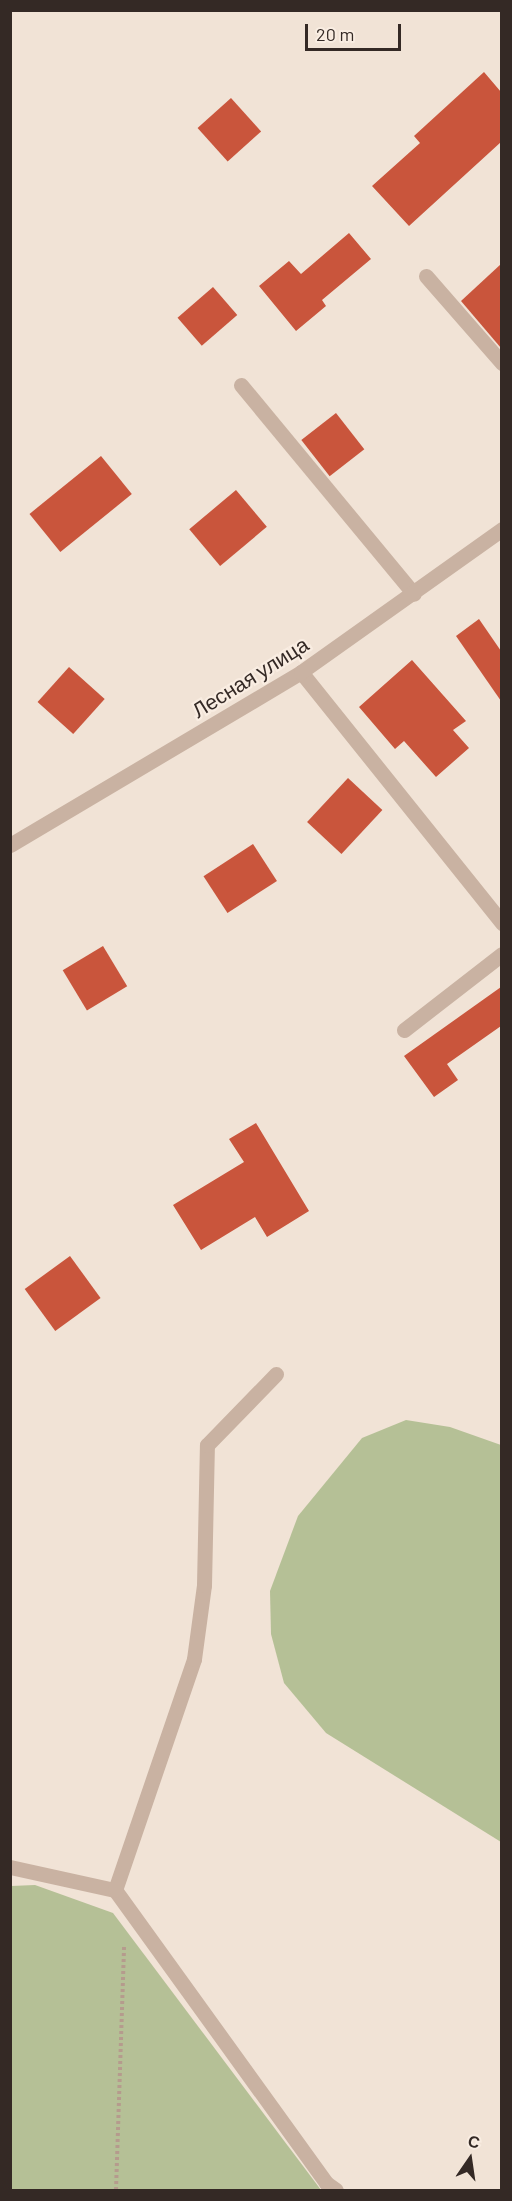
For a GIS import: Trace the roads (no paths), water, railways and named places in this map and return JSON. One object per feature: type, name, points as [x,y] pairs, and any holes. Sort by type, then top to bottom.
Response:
[{"type":"street","points":[[426,276],[501,363]]},
{"type":"street","points":[[241,385],[414,594]]},
{"type":"street","name":"Лесная улица","points":[[10,845],[301,672],[414,594],[501,529]]},
{"type":"street","points":[[301,672],[501,923]]},
{"type":"street","points":[[404,1030],[501,954]]},
{"type":"street","points":[[115,1890],[194,1659],[204,1585],[207,1444],[276,1374]]},
{"type":"street","points":[[10,1867],[115,1890],[326,2182],[336,2190]]}]
